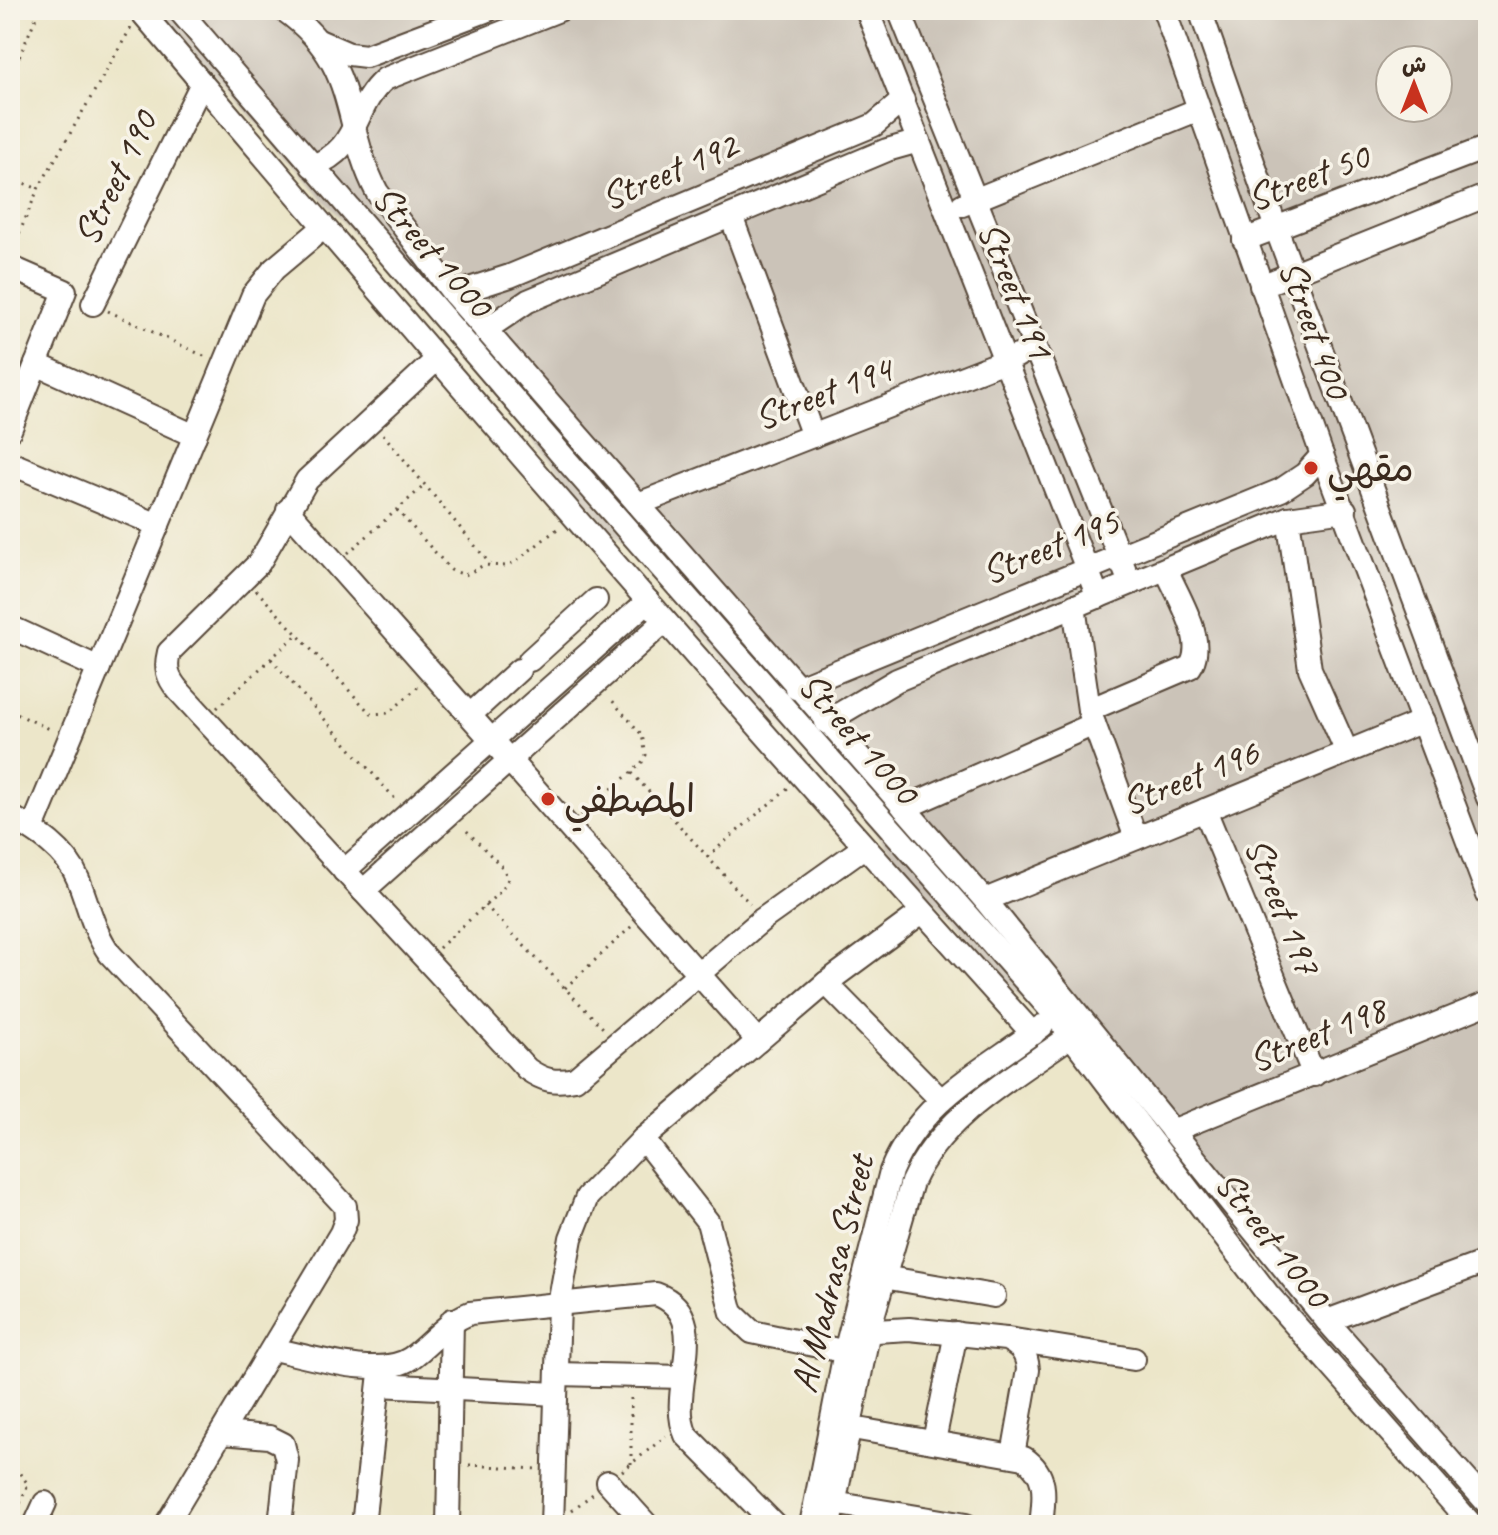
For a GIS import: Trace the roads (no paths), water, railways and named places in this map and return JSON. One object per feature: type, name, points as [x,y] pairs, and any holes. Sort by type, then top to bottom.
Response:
[{"type":"street","points":[[141,10],[436,360],[801,776],[1033,1034]]},
{"type":"street","name":"Street 1000","points":[[284,10],[319,41],[343,84],[362,155],[377,192],[454,294],[796,688],[985,900],[1327,1321],[1488,1504]]},
{"type":"street","points":[[319,41],[349,54],[366,56],[488,10]]},
{"type":"street","points":[[312,166],[340,151],[373,90],[385,79],[559,10]]},
{"type":"street","name":"Street 191","points":[[867,10],[1098,597]]},
{"type":"street","name":"Street 191","points":[[899,10],[1130,583]]},
{"type":"street","name":"Street 400","points":[[1164,10],[1322,455],[1488,895]]},
{"type":"street","name":"Street 400","points":[[1200,10],[1276,228],[1488,798]]},
{"type":"street","name":"Street 1000","points":[[190,15],[312,166],[567,461],[1056,1016],[1267,1293],[1472,1525]]},
{"type":"street","name":"Street 190","points":[[93,304],[202,83]]},
{"type":"street","name":"Street 192","points":[[454,294],[510,276],[874,125],[903,100]]},
{"type":"street","points":[[947,212],[1197,110]]},
{"type":"street","name":"Street 192","points":[[485,330],[528,301],[887,150],[919,141]]},
{"type":"street","name":"Street 50","points":[[1244,240],[1488,147]]},
{"type":"street","points":[[1261,286],[1488,195]]},
{"type":"street","points":[[731,216],[813,436]]},
{"type":"street","points":[[32,829],[224,366],[263,281],[324,227]]},
{"type":"street","points":[[10,267],[65,291],[10,430]]},
{"type":"street","points":[[989,319],[1017,307]]},
{"type":"street","name":"Street 194","points":[[638,504],[1035,349]]},
{"type":"street","points":[[436,360],[307,480],[288,510],[272,547],[169,652],[165,666],[169,680],[527,1069],[541,1079],[558,1082],[575,1079],[763,919],[864,847]]},
{"type":"street","points":[[36,364],[195,436]]},
{"type":"street","name":"Street 195","points":[[796,688],[1281,490],[1305,474],[1322,455]]},
{"type":"street","points":[[10,463],[158,525]]},
{"type":"street","points":[[288,510],[758,1041]]},
{"type":"street","name":"Street 195","points":[[826,722],[897,680],[1288,518],[1345,510]]},
{"type":"street","points":[[1288,518],[1310,669],[1347,752]]},
{"type":"street","points":[[904,808],[1190,667],[1196,659],[1194,638],[1166,569]]},
{"type":"street","points":[[470,715],[523,659],[596,600]]},
{"type":"street","points":[[344,871],[491,737],[648,601]]},
{"type":"street","points":[[1074,606],[1091,717],[1136,838]]},
{"type":"street","points":[[363,891],[594,681],[665,621]]},
{"type":"street","points":[[10,627],[99,668]]},
{"type":"street","points":[[523,659],[553,684]]},
{"type":"street","points":[[578,662],[594,681]]},
{"type":"street","name":"Street 196","points":[[985,900],[1423,721]]},
{"type":"street","name":"Street 197","points":[[1205,810],[1314,1075]]},
{"type":"street","points":[[10,816],[58,849],[77,876],[92,924],[110,954],[345,1206],[346,1220],[341,1233],[166,1525]]},
{"type":"street","points":[[552,1525],[559,1305],[577,1217],[603,1177],[643,1139],[826,983],[922,912]]},
{"type":"street","points":[[826,983],[940,1099]]},
{"type":"street","name":"Street 198","points":[[1172,1131],[1488,1003]]},
{"type":"street","name":"Al Madrasa Street","points":[[811,1525],[827,1509],[840,1426],[891,1171],[903,1144],[940,1099],[1056,1016]]},
{"type":"street","name":"Al Madrasa Street","points":[[857,1343],[883,1277],[912,1182],[935,1140],[952,1123],[1072,1035]]},
{"type":"street","points":[[643,1139],[708,1222],[715,1236],[732,1313],[740,1324],[752,1332],[857,1343],[956,1333],[1134,1359]]},
{"type":"street","points":[[1327,1321],[1488,1261]]},
{"type":"street","points":[[883,1277],[994,1296]]},
{"type":"street","points":[[380,1377],[409,1359],[452,1320],[470,1313],[656,1294],[671,1299],[682,1310],[687,1324],[680,1416],[686,1435],[775,1525]]},
{"type":"street","points":[[448,1525],[452,1320]]},
{"type":"street","points":[[934,1441],[956,1333]]},
{"type":"street","points":[[1006,1339],[1016,1343],[1027,1360],[1013,1455]]},
{"type":"street","points":[[272,1349],[380,1377],[451,1389],[557,1384],[631,1376],[683,1377]]},
{"type":"street","points":[[363,1525],[380,1377]]},
{"type":"street","points":[[840,1426],[1013,1455],[1033,1464],[1039,1473],[1044,1494],[1041,1525]]},
{"type":"street","points":[[222,1433],[269,1437],[283,1444],[287,1460],[280,1525]]},
{"type":"street","points":[[608,1482],[647,1525]]},
{"type":"street","points":[[35,1525],[45,1503]]},
{"type":"street","points":[[827,1509],[966,1525]]},
{"type":"place","name":"مقهي","points":[[1311,468]]},
{"type":"place","name":"المصطفي","points":[[548,799]]}]
